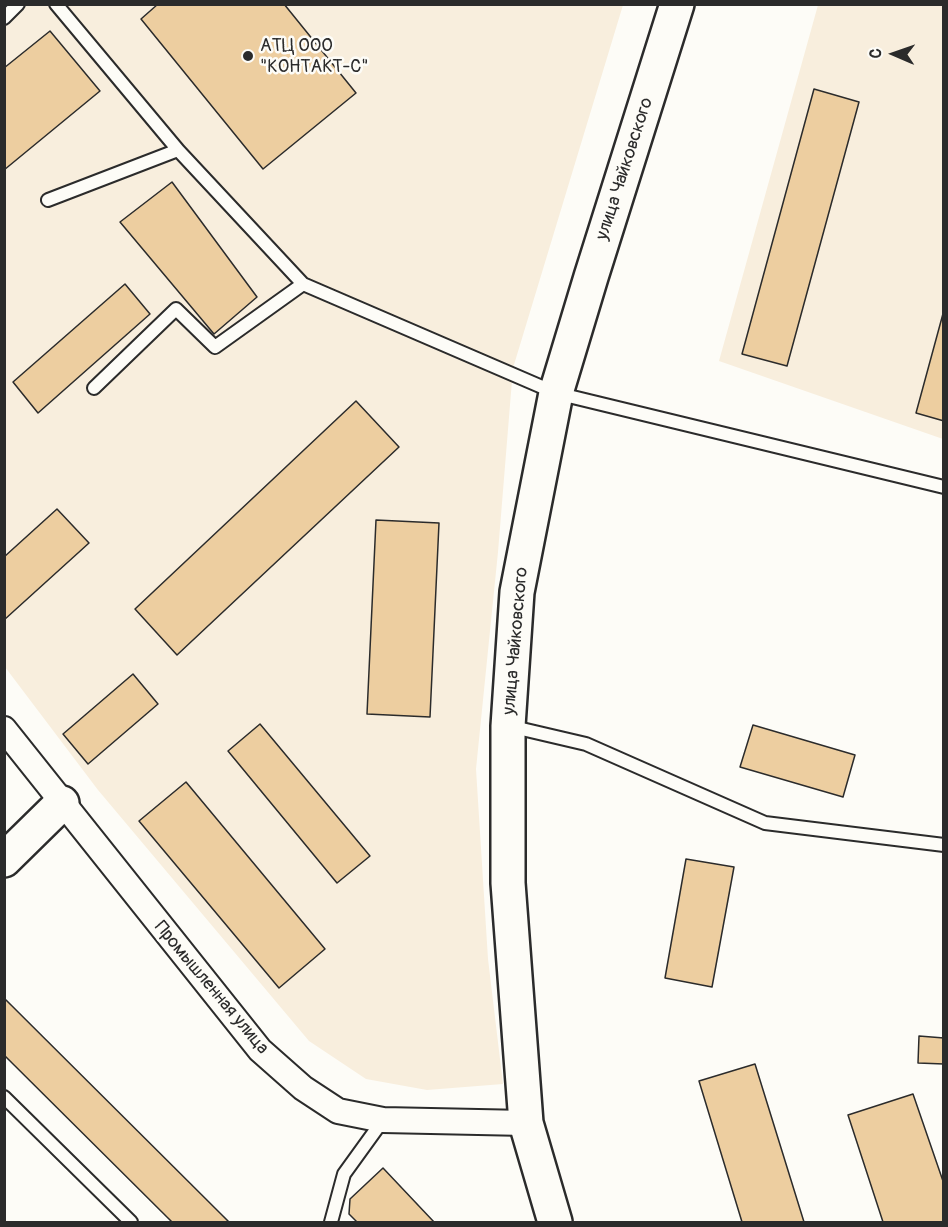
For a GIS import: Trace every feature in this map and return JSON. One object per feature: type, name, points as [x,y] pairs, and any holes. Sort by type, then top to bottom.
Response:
[{"type":"main road","name":"улица Чайковского","points":[[555,1222],[526,1123],[508,883],[508,726],[517,592],[556,393],[677,4]]},
{"type":"main road","points":[[4,860],[62,803]]},
{"type":"street","name":"Промышленная улица","points":[[4,729],[260,1050],[303,1088],[338,1111],[383,1120],[526,1123]]},
{"type":"lane","points":[[4,18],[18,4]]},
{"type":"lane","points":[[56,4],[178,150],[303,284],[556,393],[944,487]]},
{"type":"lane","points":[[48,200],[178,150]]},
{"type":"lane","points":[[94,388],[176,309],[214,347],[303,284]]},
{"type":"lane","points":[[508,726],[586,744],[765,823],[944,845]]},
{"type":"lane","points":[[4,1097],[131,1222]]},
{"type":"lane","points":[[331,1222],[344,1174],[383,1120]]},
{"type":"shaded area","points":[[5,5],[623,5],[513,368],[498,552],[476,769],[488,959],[503,1084],[427,1090],[366,1079],[309,1041],[98,790],[5,667]]},
{"type":"shaded area","points":[[818,5],[943,5],[943,439],[719,361]]},
{"type":"building","name":"АТЦ ООО \"КОНТАКТ-С\"","points":[[158,4],[284,4],[356,93],[263,169],[141,19]]},
{"type":"building","points":[[50,31],[100,91],[4,170],[4,68]]},
{"type":"building","points":[[814,89],[859,102],[787,366],[742,354]]},
{"type":"building","points":[[172,182],[257,297],[214,334],[120,222]]},
{"type":"building","points":[[125,284],[150,314],[38,413],[13,382]]},
{"type":"building","points":[[944,310],[944,421],[916,413]]},
{"type":"building","points":[[356,401],[399,447],[177,655],[135,609]]},
{"type":"building","points":[[57,509],[89,543],[4,620],[4,557]]},
{"type":"building","points":[[376,520],[439,523],[430,717],[367,714]]},
{"type":"building","points":[[133,674],[158,704],[88,764],[63,734]]},
{"type":"building","points":[[260,724],[370,856],[337,883],[228,751]]},
{"type":"building","points":[[753,725],[855,755],[843,797],[740,767]]},
{"type":"building","points":[[186,782],[325,949],[279,988],[139,821]]},
{"type":"building","points":[[686,859],[734,867],[712,987],[665,978]]},
{"type":"building","points":[[4,998],[229,1222],[172,1222],[4,1055]]},
{"type":"building","points":[[919,1036],[944,1038],[944,1064],[918,1063]]},
{"type":"building","points":[[755,1064],[804,1222],[742,1222],[699,1081]]},
{"type":"building","points":[[913,1094],[944,1184],[944,1222],[883,1222],[848,1115]]},
{"type":"building","points":[[383,1168],[434,1222],[357,1222],[349,1214],[350,1199]]},
{"type":"place","name":"АТЦ ООО \"КОНТАКТ-С\"","points":[[248,56]]}]
